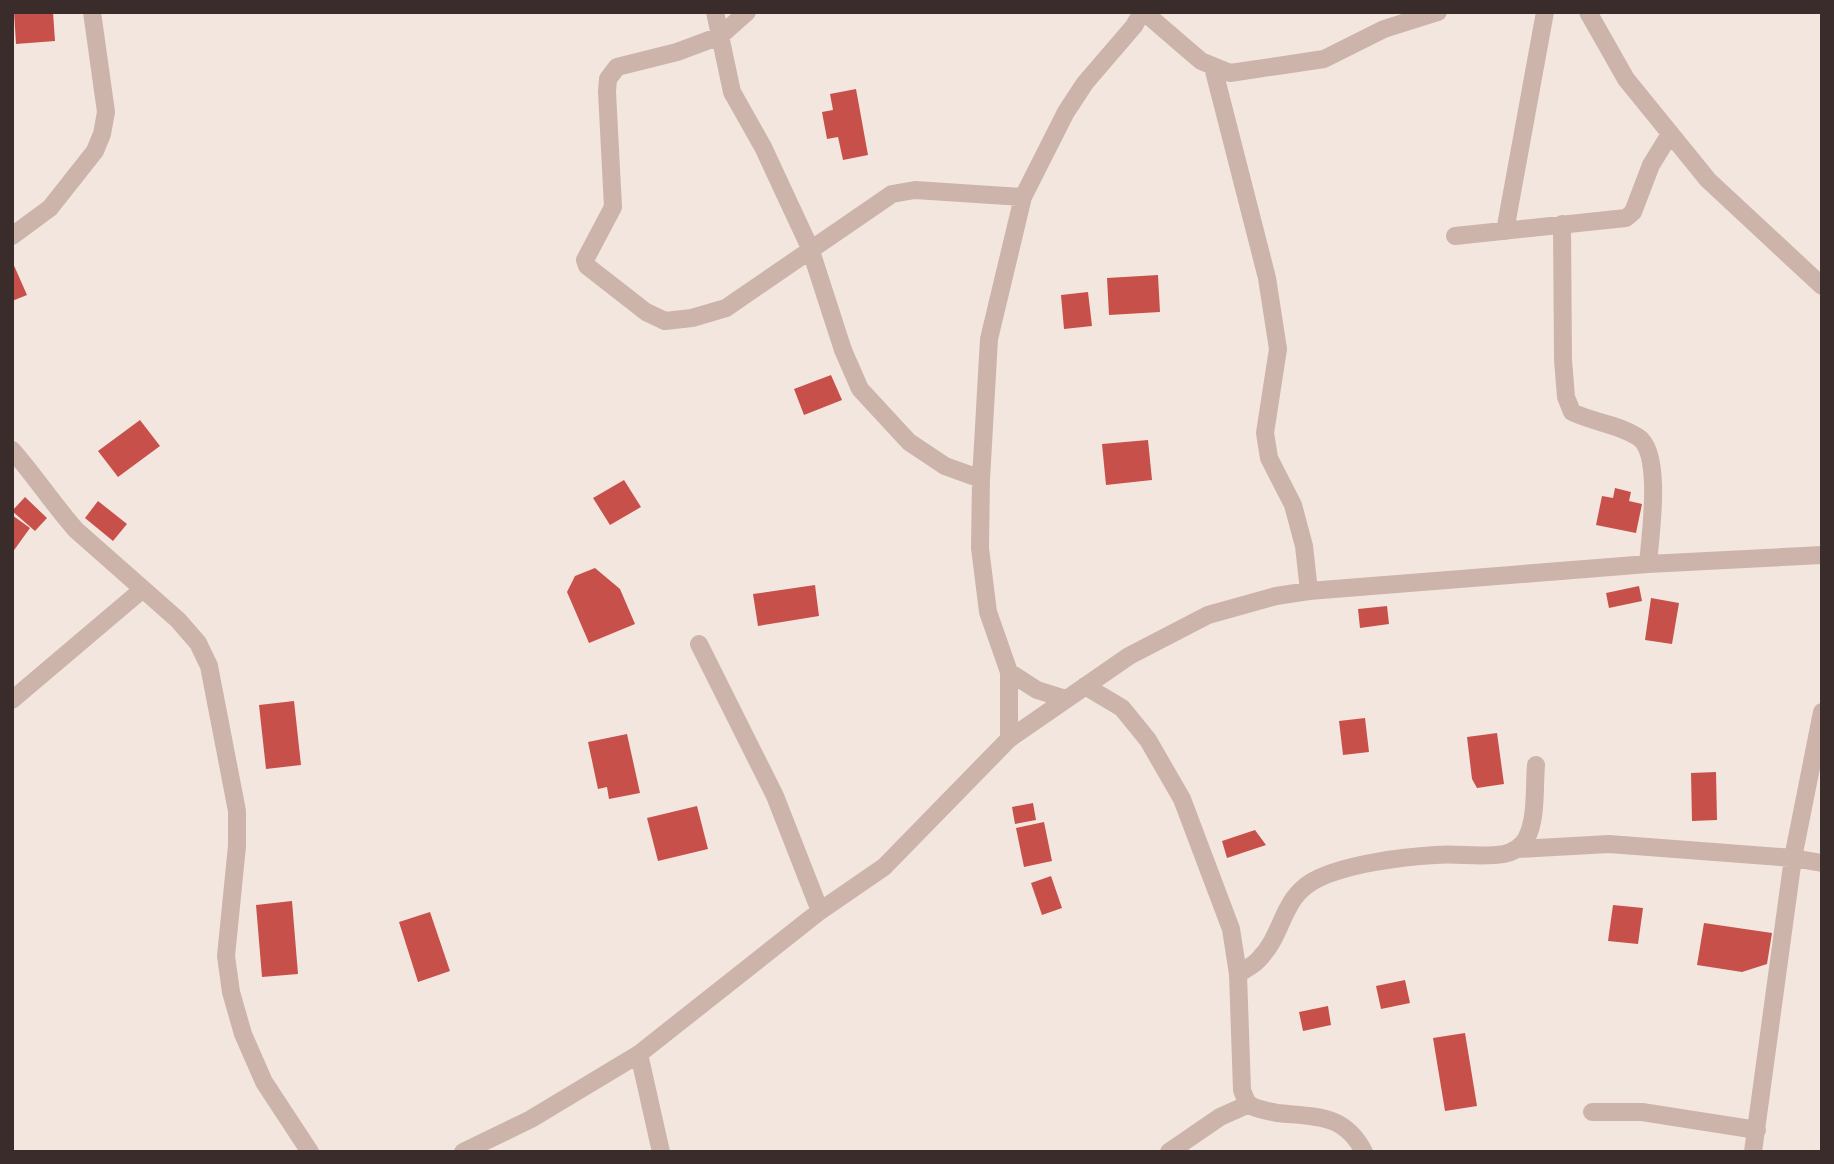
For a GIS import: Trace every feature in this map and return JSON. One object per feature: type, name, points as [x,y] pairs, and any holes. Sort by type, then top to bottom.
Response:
[{"type":"street","points":[[12,236],[50,208],[95,151],[102,134],[106,112],[92,12]]},
{"type":"street","points":[[715,12],[732,92],[763,147],[810,248],[843,350],[860,389],[909,442],[945,466],[981,479]]},
{"type":"street","points":[[747,12],[720,36],[677,52],[617,67],[608,79],[613,207],[585,256],[587,266],[646,312],[665,321],[692,318],[726,308],[892,194],[915,190],[1024,197]]},
{"type":"street","points":[[1009,739],[1009,672],[988,612],[980,548],[989,339],[1024,197],[1066,112],[1085,83],[1143,12],[1201,61],[1230,73],[1324,59],[1384,29],[1438,12]]},
{"type":"street","points":[[1505,231],[1545,12]]},
{"type":"street","points":[[1588,12],[1626,79],[1708,180],[1822,286]]},
{"type":"street","points":[[1213,67],[1267,278],[1278,349],[1265,433],[1269,458],[1293,505],[1301,536],[1309,591]]},
{"type":"street","points":[[1455,236],[1626,218],[1633,212],[1651,165],[1670,134]]},
{"type":"street","points":[[1562,224],[1563,360],[1566,397],[1572,412],[1591,421],[1619,426],[1642,439],[1650,459],[1655,492],[1648,564]]},
{"type":"street","points":[[12,450],[76,530],[192,635],[209,666],[237,811],[235,874],[226,956],[231,992],[243,1034],[264,1082],[310,1152]]},
{"type":"street","points":[[463,1152],[531,1119],[639,1054],[820,911],[884,867],[1009,739],[1129,656],[1208,615],[1276,596],[1309,591],[1648,564],[1822,555]]},
{"type":"street","points":[[12,700],[143,589]]},
{"type":"street","points":[[699,644],[775,796],[820,911]]},
{"type":"street","points":[[1009,672],[1037,690],[1066,699]]},
{"type":"street","points":[[1084,686],[1122,708],[1148,740],[1182,799],[1231,929],[1238,974],[1242,1090],[1249,1104],[1265,1111],[1321,1118],[1341,1124],[1355,1135],[1364,1152]]},
{"type":"street","points":[[1753,1152],[1793,858],[1822,712]]},
{"type":"street","points":[[1518,849],[1532,826],[1535,765]]},
{"type":"street","points":[[1238,974],[1259,960],[1269,947],[1283,913],[1298,891],[1319,878],[1370,863],[1437,855],[1480,857],[1518,849],[1609,844],[1793,858],[1822,863]]},
{"type":"street","points":[[639,1054],[661,1152]]},
{"type":"street","points":[[1169,1152],[1220,1117],[1249,1104]]},
{"type":"street","points":[[1592,1112],[1642,1112],[1756,1130]]},
{"type":"building","points":[[14,12],[53,12],[55,41],[16,44]]},
{"type":"building","points":[[856,89],[868,155],[843,160],[838,137],[827,139],[822,112],[833,110],[830,94]]},
{"type":"building","points":[[12,261],[27,295],[12,301]]},
{"type":"building","points":[[1158,275],[1160,312],[1109,315],[1107,278]]},
{"type":"building","points":[[1088,292],[1092,326],[1064,329],[1061,295]]},
{"type":"building","points":[[831,375],[842,400],[804,415],[794,389]]},
{"type":"building","points":[[140,420],[160,446],[118,477],[98,451]]},
{"type":"building","points":[[1148,440],[1152,480],[1106,485],[1102,444]]},
{"type":"building","points":[[624,480],[641,507],[610,525],[593,498]]},
{"type":"building","points":[[1615,488],[1631,492],[1629,501],[1642,504],[1636,533],[1596,525],[1602,496],[1613,498]]},
{"type":"building","points":[[25,497],[47,518],[35,531],[12,511]]},
{"type":"building","points":[[98,501],[127,524],[113,541],[85,518]]},
{"type":"building","points":[[12,515],[30,528],[12,553]]},
{"type":"building","points":[[595,568],[620,589],[635,624],[589,643],[567,592],[575,576]]},
{"type":"building","points":[[815,585],[819,616],[758,626],[753,594]]},
{"type":"building","points":[[1639,586],[1642,601],[1609,608],[1606,593]]},
{"type":"building","points":[[1651,598],[1679,603],[1672,644],[1645,640]]},
{"type":"building","points":[[1387,606],[1389,624],[1360,628],[1358,609]]},
{"type":"building","points":[[294,701],[301,765],[266,769],[259,705]]},
{"type":"building","points":[[1365,718],[1369,752],[1343,755],[1339,721]]},
{"type":"building","points":[[1497,733],[1504,784],[1477,788],[1472,779],[1467,737]]},
{"type":"building","points":[[627,734],[640,793],[609,799],[607,787],[598,789],[588,742]]},
{"type":"building","points":[[1716,772],[1717,820],[1692,821],[1691,773]]},
{"type":"building","points":[[1033,803],[1036,820],[1015,824],[1012,807]]},
{"type":"building","points":[[697,806],[708,849],[658,861],[647,818]]},
{"type":"building","points":[[1044,822],[1052,861],[1024,867],[1016,828]]},
{"type":"building","points":[[1255,830],[1266,845],[1227,858],[1222,841]]},
{"type":"building","points":[[1051,876],[1062,908],[1042,915],[1031,883]]},
{"type":"building","points":[[292,901],[298,974],[262,977],[256,905]]},
{"type":"building","points":[[1613,905],[1643,908],[1638,944],[1608,941]]},
{"type":"building","points":[[430,912],[450,971],[418,982],[399,922]]},
{"type":"building","points":[[1704,923],[1772,933],[1767,964],[1742,972],[1697,965]]},
{"type":"building","points":[[1405,980],[1410,1003],[1381,1009],[1376,986]]},
{"type":"building","points":[[1328,1006],[1331,1025],[1303,1031],[1299,1012]]},
{"type":"building","points":[[1465,1033],[1477,1106],[1445,1111],[1433,1038]]}]
